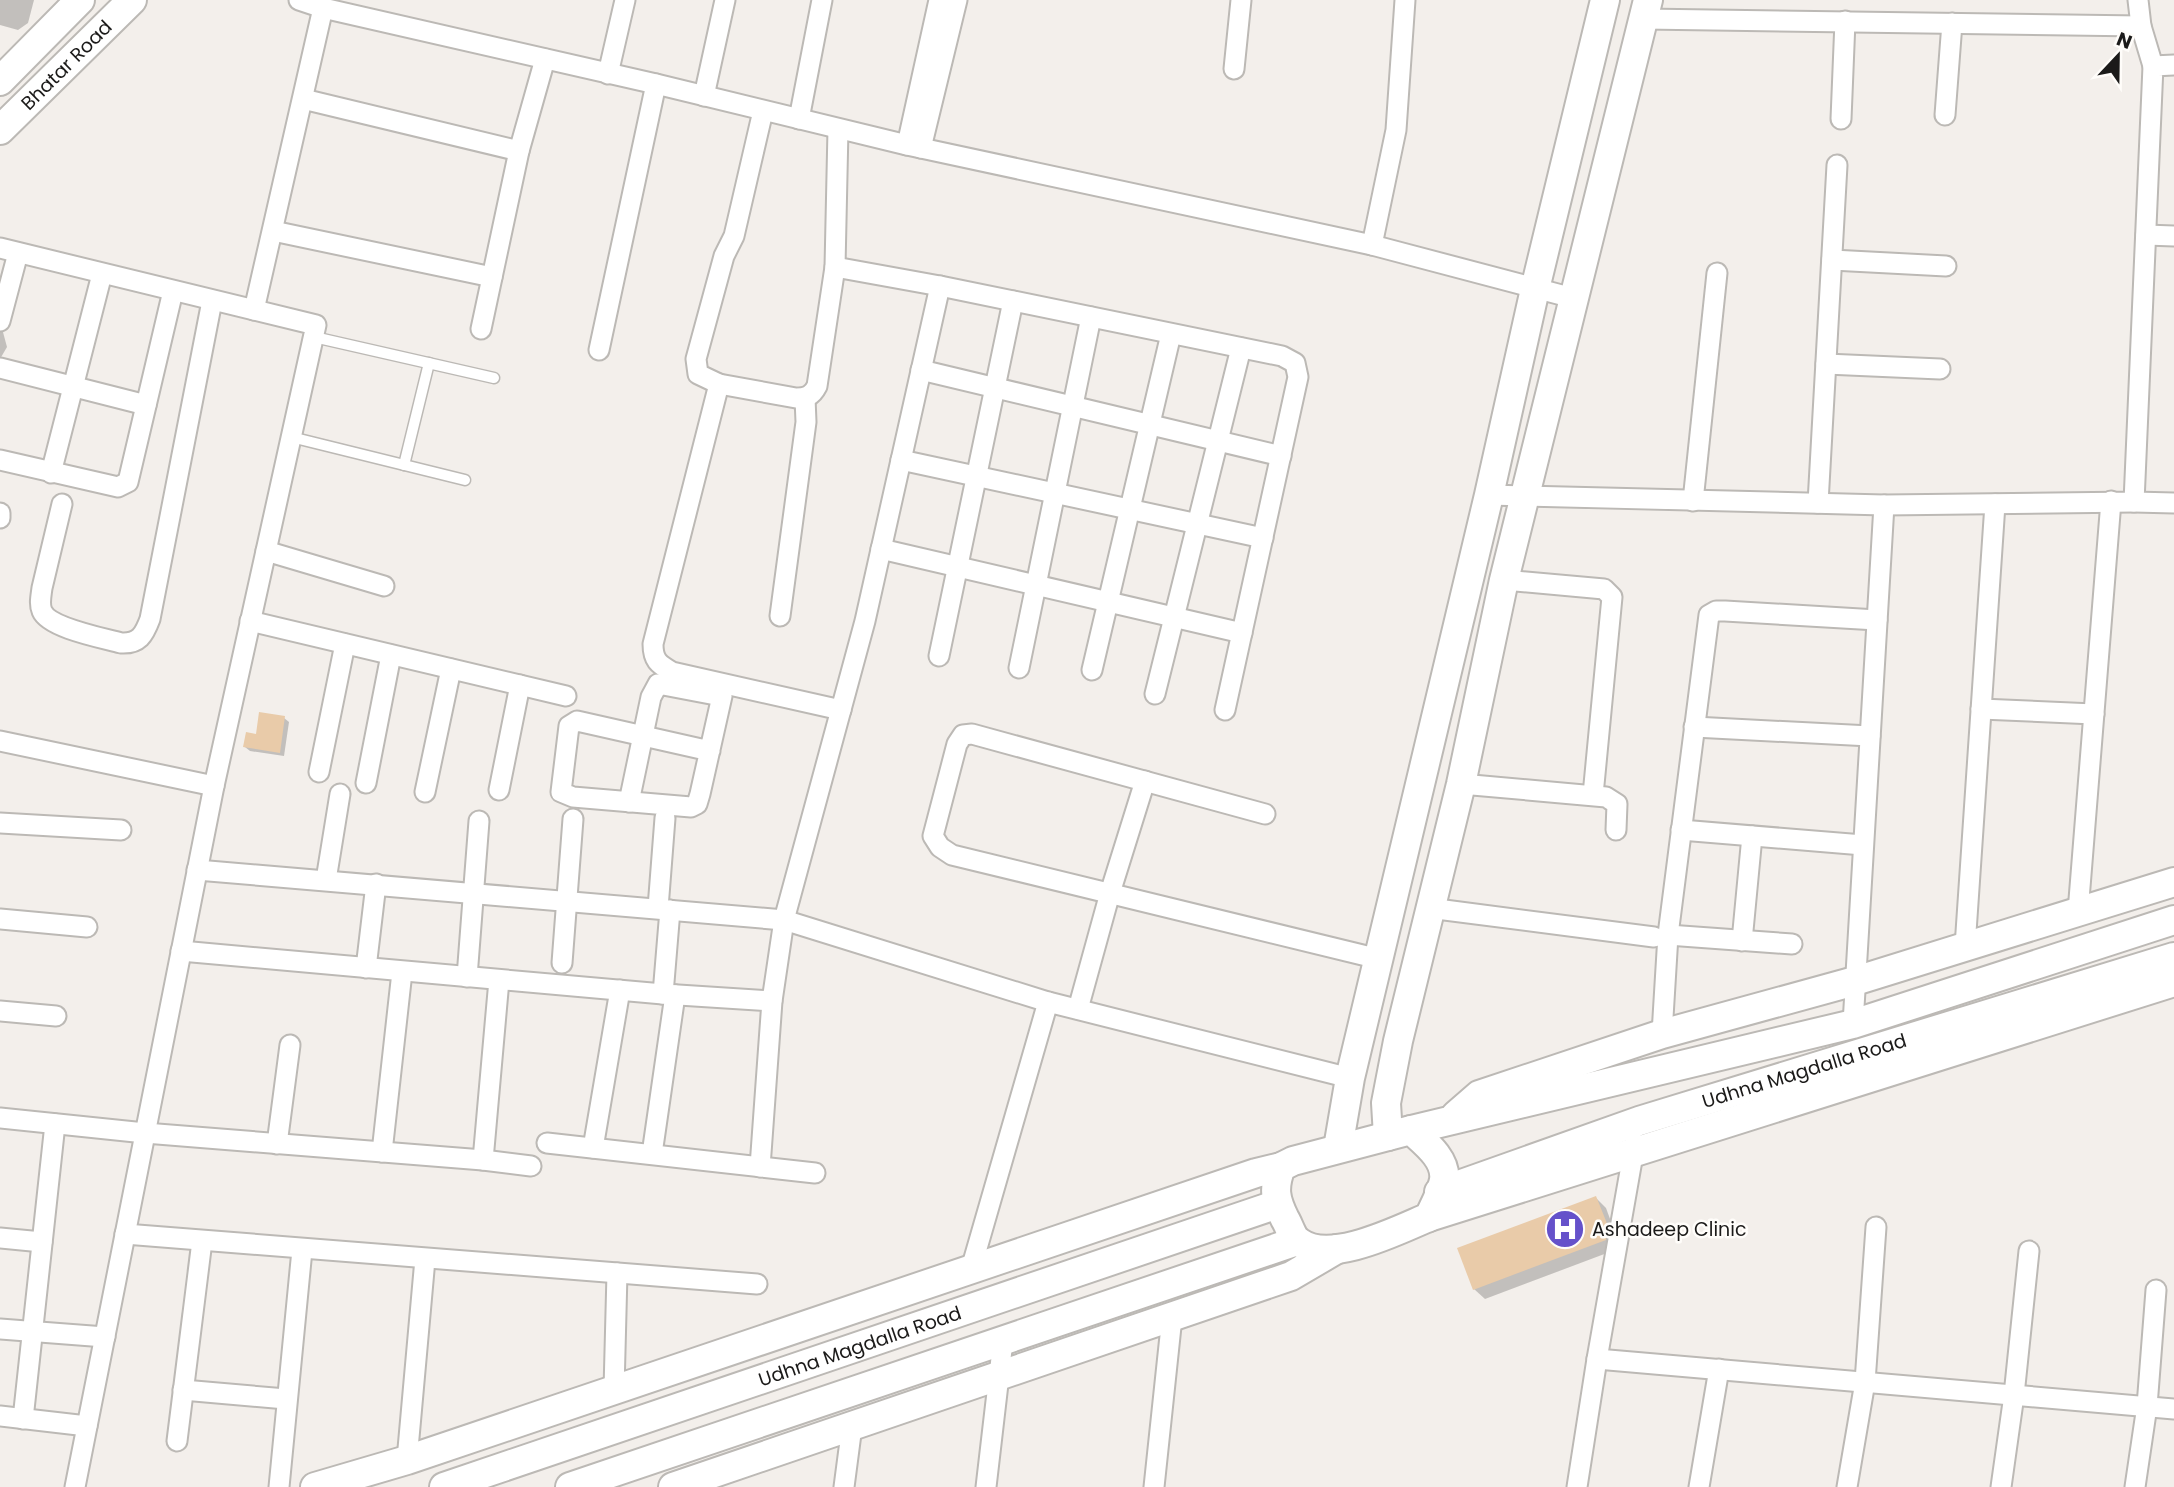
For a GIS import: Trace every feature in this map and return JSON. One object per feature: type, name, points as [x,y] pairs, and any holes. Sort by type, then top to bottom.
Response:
[{"type":"street","points":[[0,81],[80,0]]},
{"type":"street","name":"Bhatar Road","points":[[0,130],[132,0]]},
{"type":"street","points":[[299,0],[323,8],[656,84],[914,147],[1373,245],[1573,298]]},
{"type":"street","points":[[608,74],[625,0]]},
{"type":"street","points":[[704,96],[725,0]]},
{"type":"street","points":[[799,119],[822,0]]},
{"type":"street","points":[[1234,69],[1241,0]]},
{"type":"street","points":[[1373,245],[1396,130],[1405,0]]},
{"type":"street","points":[[1338,1148],[1350,1078],[1605,0]]},
{"type":"street","points":[[2134,502],[2153,65],[2141,26],[2138,0]]},
{"type":"street","points":[[914,147],[941,1]]},
{"type":"street","points":[[254,310],[323,8]]},
{"type":"street","points":[[1434,1205],[1444,1180],[1443,1168],[1434,1153],[1399,1133],[1386,1103],[1429,908],[1461,784],[1504,580],[1646,10],[1845,21],[2141,26]]},
{"type":"street","points":[[1840,119],[1845,21]]},
{"type":"street","points":[[1945,115],[1952,23]]},
{"type":"street","points":[[481,329],[519,151],[545,59]]},
{"type":"street","points":[[2153,65],[2174,65]]},
{"type":"street","points":[[599,350],[656,84]]},
{"type":"street","points":[[303,99],[519,151]]},
{"type":"street","points":[[763,111],[734,236],[724,256],[696,359],[698,374],[719,384],[796,398],[805,398],[813,393],[817,386],[835,267],[838,129]]},
{"type":"street","points":[[1818,503],[1837,165]]},
{"type":"street","points":[[273,231],[492,277]]},
{"type":"street","points":[[2146,235],[2174,236]]},
{"type":"street","points":[[0,321],[9,251],[316,325],[214,786],[75,1487]]},
{"type":"street","points":[[1832,260],[1946,266]]},
{"type":"street","points":[[835,267],[1241,348],[1290,359],[1295,363],[1298,370],[1281,456],[1225,710]]},
{"type":"street","points":[[1693,501],[1717,273]]},
{"type":"street","points":[[51,473],[102,274]]},
{"type":"street","points":[[760,1167],[772,1002],[784,920],[881,550],[940,286]]},
{"type":"street","points":[[0,460],[118,487],[128,482],[173,291]]},
{"type":"street","points":[[62,504],[42,588],[43,612],[55,623],[121,643],[132,643],[140,639],[150,619],[212,301]]},
{"type":"street","points":[[939,656],[1013,301]]},
{"type":"street","points":[[1019,668],[1091,317]]},
{"type":"street","points":[[1092,670],[1171,334]]},
{"type":"street","points":[[1155,694],[1241,348]]},
{"type":"street","points":[[1826,365],[1940,369]]},
{"type":"street","points":[[0,368],[146,405]]},
{"type":"street","points":[[921,370],[1281,456]]},
{"type":"street","points":[[719,384],[653,644],[653,655],[658,664],[672,672],[840,714]]},
{"type":"street","points":[[780,616],[806,422],[805,398]]},
{"type":"street","points":[[901,460],[1263,538]]},
{"type":"street","points":[[1489,495],[1884,505],[2111,501],[2174,503]]},
{"type":"street","points":[[2078,912],[2111,501]]},
{"type":"street","points":[[1965,947],[1995,503]]},
{"type":"street","points":[[1853,1024],[1884,505]]},
{"type":"street","points":[[881,550],[1242,633]]},
{"type":"street","points":[[266,551],[384,586]]},
{"type":"street","points":[[1504,580],[1604,589],[1609,591],[1612,597],[1593,795]]},
{"type":"street","points":[[1662,1034],[1661,936],[1681,830],[1709,615],[1716,611],[1725,611],[1877,620]]},
{"type":"street","points":[[250,621],[566,696]]},
{"type":"street","points":[[318,772],[345,644]]},
{"type":"street","points":[[366,783],[391,655]]},
{"type":"street","points":[[425,792],[451,669]]},
{"type":"street","points":[[629,802],[651,696],[658,684],[840,714]]},
{"type":"street","points":[[499,790],[520,685]]},
{"type":"street","points":[[710,751],[577,721],[569,726],[561,792],[573,797],[629,802],[691,807],[697,804],[710,751],[722,696]]},
{"type":"street","points":[[1982,709],[2094,714]]},
{"type":"street","points":[[1694,727],[1870,736]]},
{"type":"street","points":[[1265,814],[972,734],[963,735],[957,744],[933,836],[940,847],[952,855],[1379,959]]},
{"type":"street","points":[[0,741],[214,786]]},
{"type":"street","points":[[1077,1009],[1145,781]]},
{"type":"street","points":[[1461,784],[1593,795],[1613,800],[1617,804],[1616,830]]},
{"type":"street","points":[[326,880],[340,794]]},
{"type":"street","points":[[652,1154],[669,995],[664,909],[664,818]]},
{"type":"street","points":[[562,963],[569,900],[573,819]]},
{"type":"street","points":[[467,977],[479,821]]},
{"type":"street","points":[[0,822],[121,831]]},
{"type":"street","points":[[1681,830],[1863,845]]},
{"type":"street","points":[[1742,941],[1752,836]]},
{"type":"street","points":[[197,870],[784,920],[1048,1002],[1350,1078]]},
{"type":"street","points":[[1449,1122],[1479,1095],[1662,1034],[1855,981],[2174,882]]},
{"type":"street","points":[[366,968],[376,884]]},
{"type":"street","points":[[1429,908],[1661,936],[1792,944]]},
{"type":"street","points":[[0,919],[86,927]]},
{"type":"street","points":[[315,1487],[407,1460],[1256,1173],[1282,1167],[1293,1161],[1853,1024],[2174,920]]},
{"type":"street","points":[[181,951],[772,1002]]},
{"type":"street","name":"Udhna Magdalla Road","points":[[1434,1205],[1639,1121],[2174,957]]},
{"type":"street","points":[[382,1153],[402,972]]},
{"type":"street","points":[[483,1160],[499,980]]},
{"type":"street","points":[[1282,1167],[1275,1182],[1278,1204],[1297,1241],[1313,1248],[1337,1249],[1378,1239],[1434,1205],[1633,1154],[2174,982]]},
{"type":"street","points":[[593,1148],[620,990]]},
{"type":"street","points":[[971,1269],[1048,1002]]},
{"type":"street","points":[[0,1011],[56,1016]]},
{"type":"street","points":[[277,1144],[289,1045]]},
{"type":"street","points":[[0,1118],[531,1166]]},
{"type":"street","points":[[1577,1487],[1639,1121]]},
{"type":"street","points":[[23,1419],[55,1124]]},
{"type":"street","points":[[547,1143],[815,1173]]},
{"type":"street","name":"Udhna Magdalla Road","points":[[444,1487],[1278,1204]]},
{"type":"street","points":[[1847,1487],[1865,1382],[1876,1227]]},
{"type":"street","points":[[125,1234],[302,1250],[757,1283]]},
{"type":"street","points":[[0,1238],[42,1242]]},
{"type":"street","points":[[177,1441],[201,1241]]},
{"type":"street","name":"Udhna Magdalla Road","points":[[570,1487],[1297,1241]]},
{"type":"street","points":[[673,1487],[1291,1276],[1337,1249]]},
{"type":"street","points":[[279,1487],[302,1250]]},
{"type":"street","points":[[2001,1487],[2029,1251]]},
{"type":"street","points":[[407,1460],[425,1259]]},
{"type":"street","points":[[614,1390],[617,1273]]},
{"type":"street","points":[[2135,1487],[2147,1406],[2156,1290]]},
{"type":"street","points":[[1154,1487],[1172,1317]]},
{"type":"street","points":[[0,1329],[105,1337]]},
{"type":"street","points":[[986,1487],[1003,1340]]},
{"type":"street","points":[[1597,1359],[2174,1409]]},
{"type":"street","points":[[1699,1487],[1719,1369]]},
{"type":"street","points":[[183,1390],[286,1399]]},
{"type":"street","points":[[0,1416],[87,1426]]},
{"type":"street","points":[[844,1487],[852,1426]]},
{"type":"lane","points":[[314,337],[494,378]]},
{"type":"lane","points":[[404,465],[429,363]]},
{"type":"lane","points":[[291,438],[465,480]]},
{"type":"building","points":[[259,712],[285,716],[280,753],[243,747],[246,732],[256,734]]},
{"type":"building","points":[[1596,1196],[1608,1226],[1606,1240],[1473,1290],[1457,1248]]},
{"type":"place","name":"Ashadeep Clinic","points":[[1565,1229]]}]
